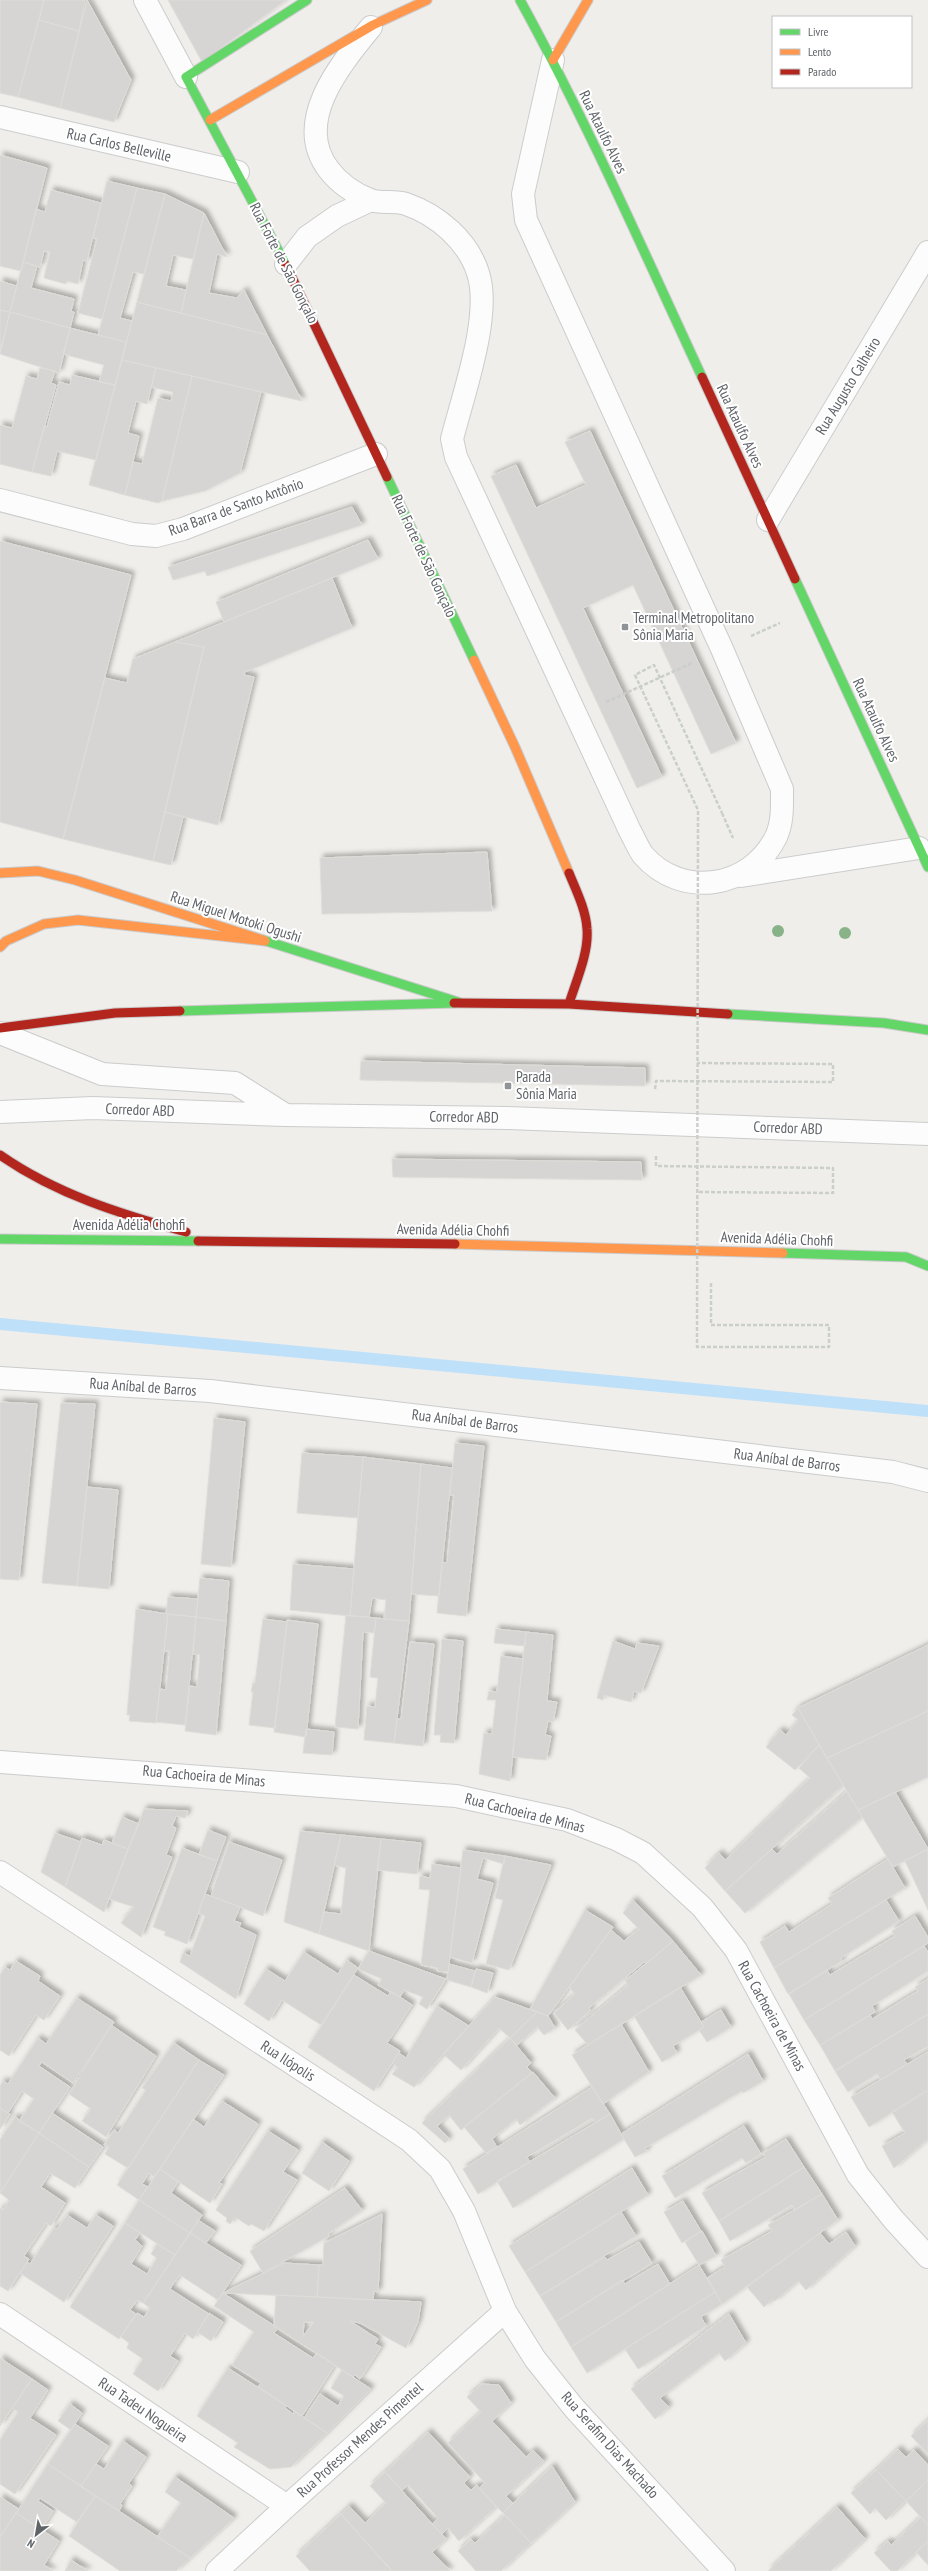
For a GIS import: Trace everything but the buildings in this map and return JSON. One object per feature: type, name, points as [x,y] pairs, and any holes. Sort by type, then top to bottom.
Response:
[{"type":"main road","points":[[186,77],[307,0]]},
{"type":"main road","points":[[210,120],[373,25],[426,0]]},
{"type":"main road","name":"Rua Ataulfo Alves","points":[[520,0],[553,60],[596,148],[809,610],[925,854]]},
{"type":"main road","points":[[553,60],[588,0]]},
{"type":"main road","name":"Rua Forte de São Gonçalo","points":[[186,77],[286,264],[515,747],[578,894],[586,929],[583,959],[569,1004]]},
{"type":"main road","name":"Rua Miguel Motoki Ogushi","points":[[0,873],[38,871],[461,1003]]},
{"type":"main road","points":[[0,947],[6,941],[44,924],[78,920],[265,941]]},
{"type":"main road","points":[[0,1028],[129,1012],[461,1003],[569,1004],[884,1023],[928,1030]]},
{"type":"main road","points":[[0,1155],[20,1171],[108,1208],[219,1240]]},
{"type":"main road","name":"Avenida Adélia Chohfi","points":[[0,1239],[512,1244],[906,1257],[928,1266]]},
{"type":"street","name":"Rua Forte de São Gonçalo","points":[[145,0],[186,77]]},
{"type":"street","points":[[373,25],[345,59],[322,98],[314,132],[320,158],[337,180],[371,200],[406,204],[440,222],[466,248],[478,274],[483,304],[452,439],[456,457],[578,716],[630,831],[643,854],[665,872],[691,882],[719,882],[739,876],[925,854]]},
{"type":"street","points":[[553,60],[523,194],[526,220],[722,649],[782,789],[782,813],[776,836],[763,856],[739,876]]},
{"type":"street","name":"Rua Carlos Belleville","points":[[0,117],[238,172]]},
{"type":"street","points":[[286,264],[307,237],[337,216],[371,200]]},
{"type":"street","name":"Rua Augusto Calheiro","points":[[768,520],[928,252]]},
{"type":"street","name":"Rua Barra de Santo Antônio","points":[[0,500],[132,534],[156,536],[182,529],[376,454]]},
{"type":"street","points":[[0,1033],[102,1074],[235,1083],[285,1115]]},
{"type":"street","name":"Corredor ABD","points":[[0,1112],[93,1108],[285,1115],[507,1118],[928,1134]]},
{"type":"street","name":"Rua Aníbal de Barros","points":[[0,1378],[210,1391],[893,1472],[928,1481]]},
{"type":"street","name":"Rua Cachoeira de Minas","points":[[0,1762],[456,1796],[567,1820],[616,1839],[643,1853],[702,1907],[736,1950],[858,2175],[892,2219],[928,2257]]},
{"type":"street","name":"Rua Ilópolis","points":[[0,1872],[409,2140],[440,2169],[464,2211],[505,2311]]},
{"type":"street","name":"Rua Professor Mendes Pimentel","points":[[217,2571],[287,2506],[505,2311]]},
{"type":"street","name":"Rua Serafim Dias Machado","points":[[505,2311],[535,2360],[574,2408],[724,2571]]},
{"type":"street","name":"Rua Tadeu Nogueira","points":[[0,2314],[287,2506]]},
{"type":"path","points":[[578,716],[809,610]]},
{"type":"path","points":[[711,1251],[711,1325],[829,1325],[829,1347],[697,1347],[698,810],[634,674],[654,666],[722,813]]},
{"type":"path","points":[[650,1089],[656,1089],[656,1081],[833,1082],[833,1064],[697,1063]]},
{"type":"path","points":[[656,1166],[834,1168],[833,1193],[697,1192]]},
{"type":"waterway","points":[[0,1324],[928,1411]]},
{"type":"traffic: fast","points":[[286,265],[186,77],[307,0]]},
{"type":"traffic: fast","points":[[520,0],[545,46],[591,139],[702,377]]},
{"type":"traffic: fast","points":[[387,477],[474,660]]},
{"type":"traffic: fast","points":[[795,579],[928,867]]},
{"type":"traffic: fast","points":[[263,940],[458,1002]]},
{"type":"traffic: fast","points":[[180,1011],[454,1003]]},
{"type":"traffic: fast","points":[[728,1014],[884,1023],[928,1030]]},
{"type":"traffic: fast","points":[[0,1239],[198,1241]]},
{"type":"traffic: fast","points":[[783,1253],[906,1257],[928,1266]]},
{"type":"traffic: slow","points":[[210,120],[373,25],[427,0]]},
{"type":"traffic: slow","points":[[553,60],[588,0]]},
{"type":"traffic: slow","points":[[474,660],[515,747],[569,873]]},
{"type":"traffic: slow","points":[[0,873],[38,871],[75,880],[263,940]]},
{"type":"traffic: slow","points":[[0,947],[6,941],[44,924],[78,920],[265,941]]},
{"type":"traffic: slow","points":[[455,1244],[783,1253]]},
{"type":"traffic: jam","points":[[286,265],[387,477]]},
{"type":"traffic: jam","points":[[702,377],[795,579]]},
{"type":"traffic: jam","points":[[569,873],[585,915],[587,929],[584,957],[569,1004]]},
{"type":"traffic: jam","points":[[454,1003],[569,1004],[728,1014]]},
{"type":"traffic: jam","points":[[0,1028],[115,1013],[180,1011]]},
{"type":"traffic: jam","points":[[0,1155],[21,1169],[66,1192],[113,1210],[186,1232]]},
{"type":"traffic: jam","points":[[198,1241],[455,1244]]},
{"type":"place","name":"Terminal Metropolitano Sônia Maria","points":[[625,627]]},
{"type":"place","name":"Parada Sônia Maria","points":[[508,1086]]}]
